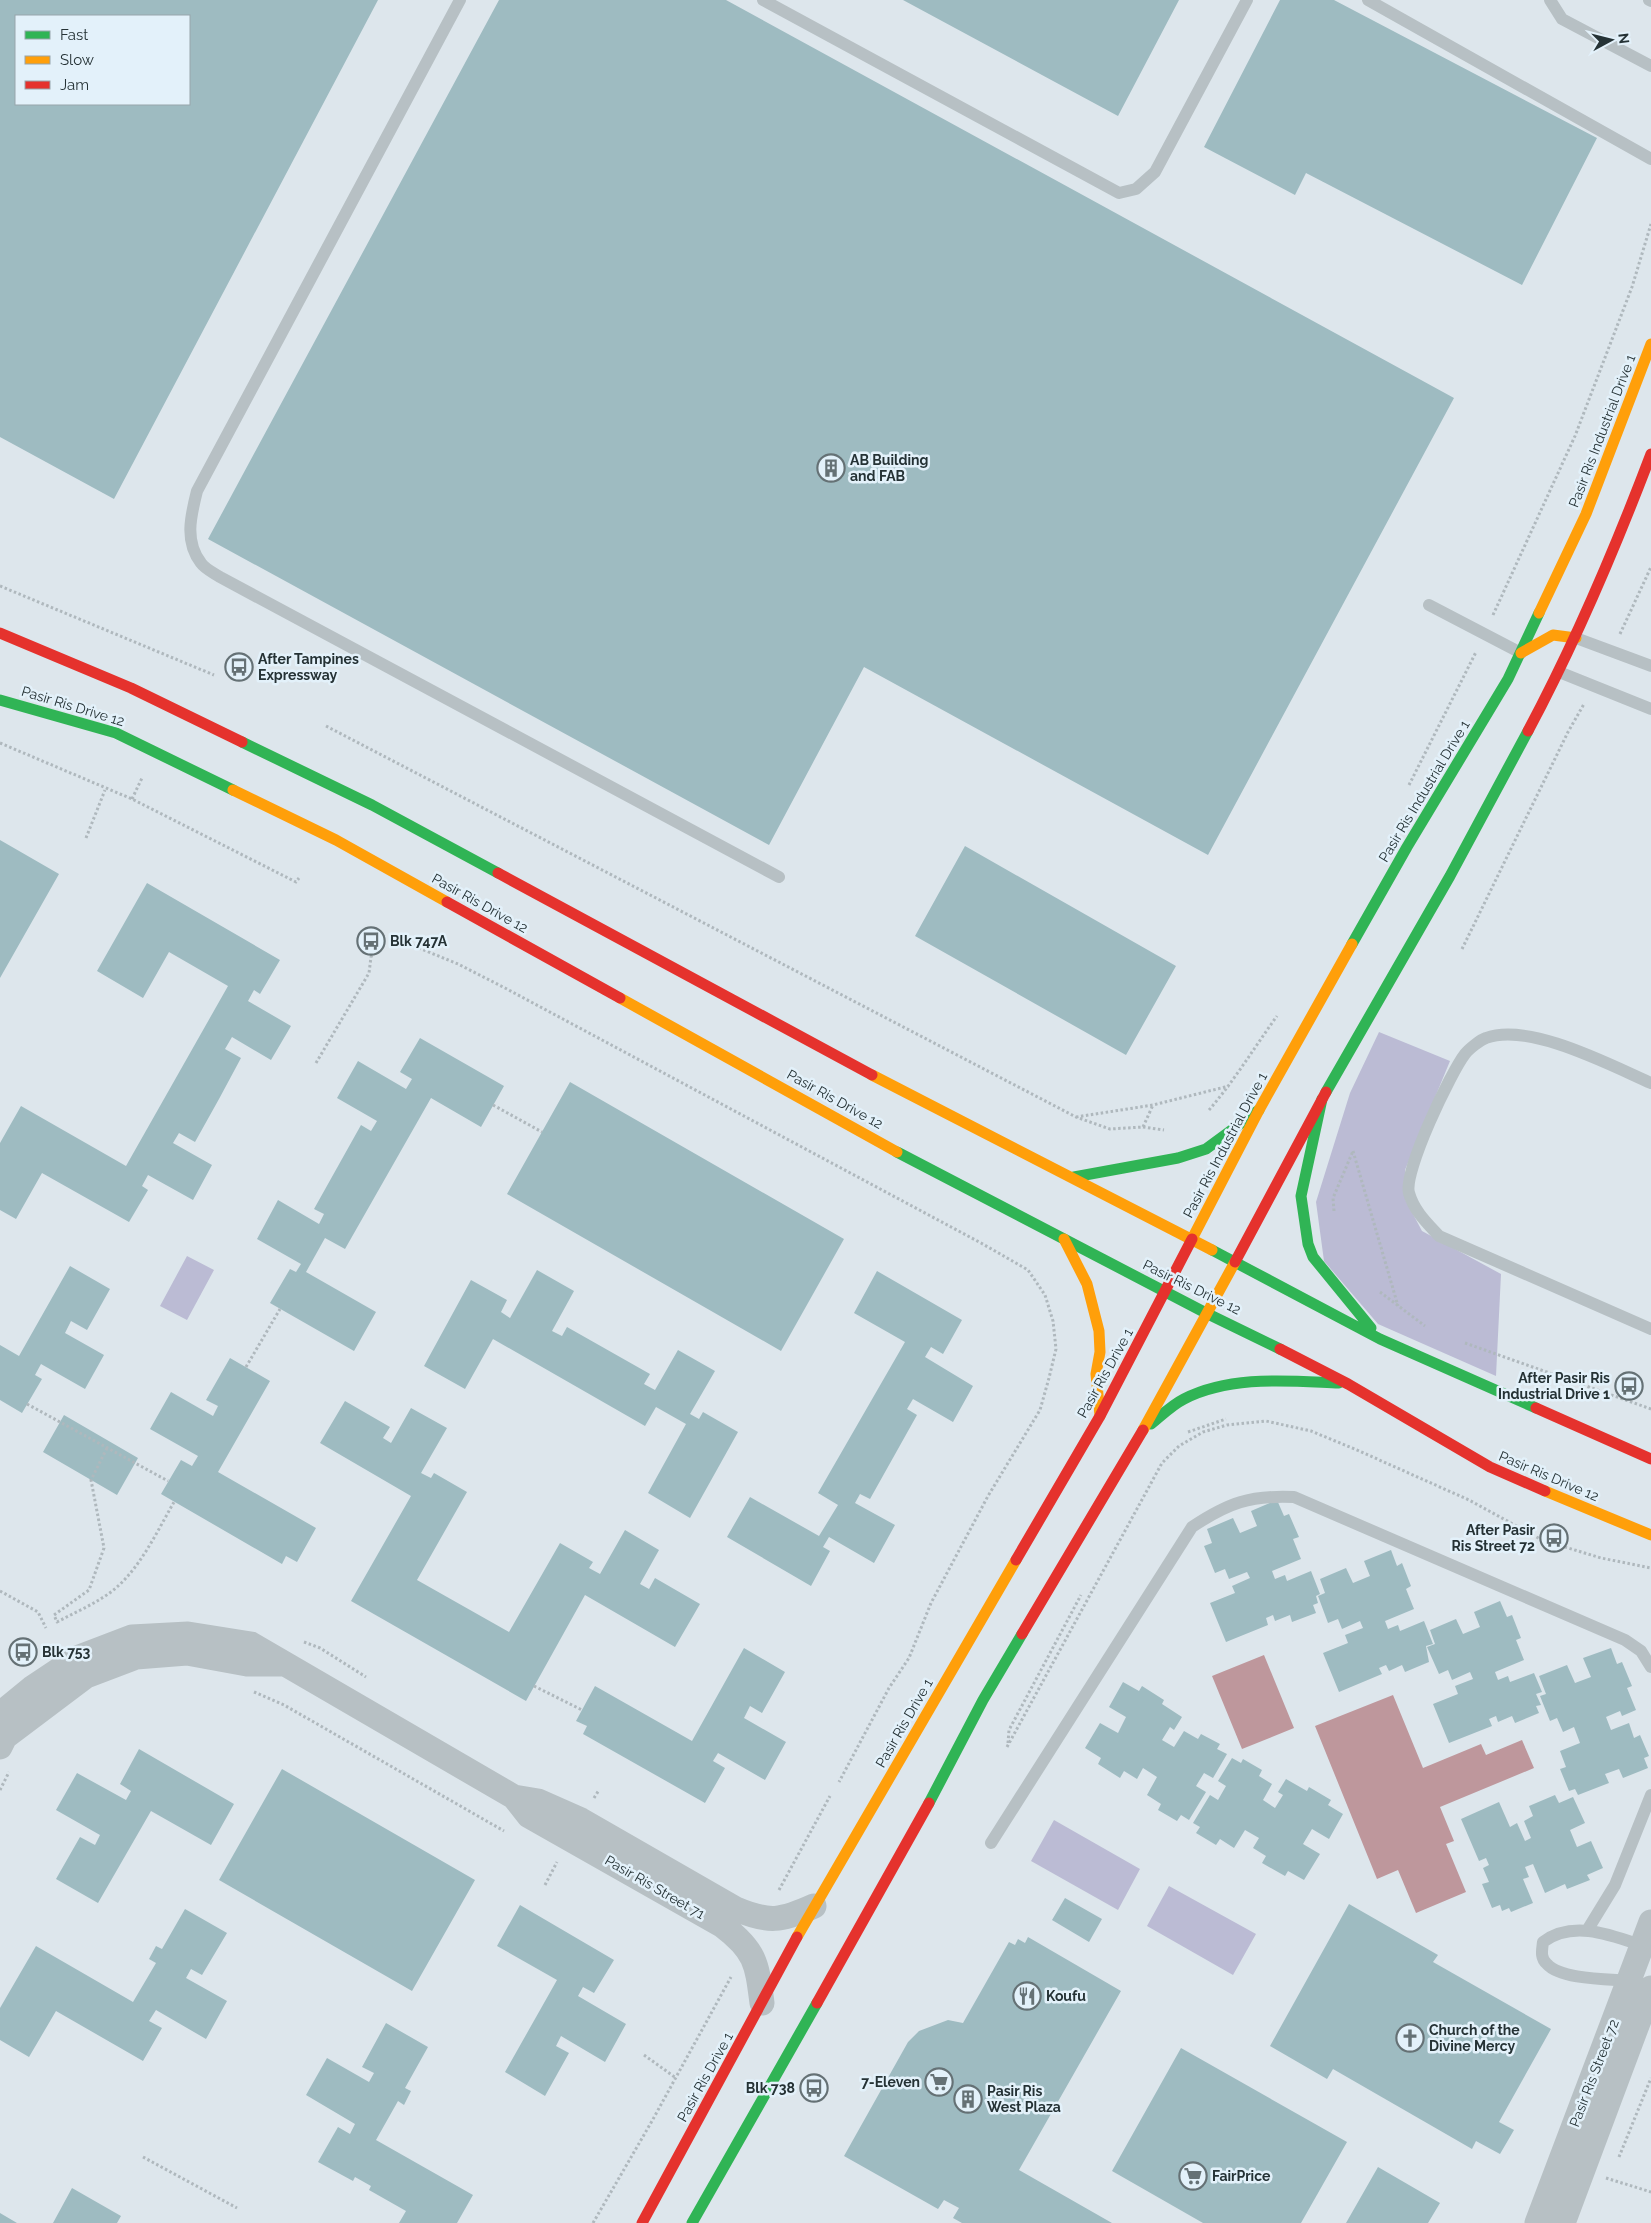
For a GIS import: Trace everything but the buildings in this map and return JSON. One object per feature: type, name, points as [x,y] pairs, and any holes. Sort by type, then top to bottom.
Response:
[{"type":"main road","name":"Pasir Ris Industrial Drive 1","points":[[1192,1239],[1259,1110],[1407,847],[1508,679],[1586,514],[1651,344]]},
{"type":"main road","points":[[692,2223],[915,1830],[984,1700],[1143,1431],[1322,1099],[1450,876],[1576,638],[1620,537],[1651,454]]},
{"type":"main road","points":[[0,633],[131,688],[372,805],[857,1067],[1074,1177],[1380,1339],[1651,1459]]},
{"type":"main road","points":[[1521,653],[1551,634],[1562,633],[1576,638]]},
{"type":"main road","name":"Pasir Ris Drive 12","points":[[0,700],[116,733],[336,840],[896,1151],[1206,1313],[1236,1326],[1348,1384],[1490,1467],[1651,1535]]},
{"type":"main road","points":[[1322,1099],[1301,1196],[1308,1244],[1313,1257],[1380,1339]]},
{"type":"main road","points":[[1074,1177],[1178,1158],[1206,1149],[1259,1110]]},
{"type":"main road","points":[[1064,1238],[1087,1284],[1099,1332],[1100,1352],[1096,1374],[1100,1416]]},
{"type":"main road","name":"Pasir Ris Drive 1","points":[[642,2223],[814,1906],[1100,1416],[1192,1239]]},
{"type":"main road","points":[[1143,1431],[1186,1397],[1223,1385],[1247,1381],[1280,1380],[1348,1384]]},
{"type":"street","name":"Pasir Ris Street 71","points":[[0,1714],[32,1688],[77,1658],[132,1637],[188,1634],[251,1644],[514,1797],[538,1801],[556,1808],[736,1910],[754,1917],[785,1919],[814,1906]]},
{"type":"street","name":"Pasir Ris Street 71","points":[[6,1758],[5,1737],[86,1676],[136,1657],[187,1653],[247,1664],[283,1664]]},
{"type":"street","name":"Pasir Ris Street 71","points":[[514,1797],[529,1816],[723,1926],[738,1938],[751,1953],[758,1972],[762,2003]]},
{"type":"street","name":"Pasir Ris Street 72","points":[[1563,2223],[1644,1985],[1646,1947],[1651,1922]]},
{"type":"street","name":"Pasir Ris Street 72","points":[[1537,2223],[1644,1985]]},
{"type":"lane","points":[[460,0],[197,491],[189,520],[191,544],[201,564],[220,577],[779,877]]},
{"type":"lane","points":[[763,0],[1119,193],[1136,189],[1155,172],[1247,0]]},
{"type":"lane","points":[[1368,0],[1651,159]]},
{"type":"lane","points":[[1550,0],[1562,19],[1651,66]]},
{"type":"lane","points":[[1429,605],[1521,653]]},
{"type":"lane","points":[[1576,638],[1651,666]]},
{"type":"lane","points":[[1559,672],[1651,709]]},
{"type":"lane","points":[[1651,1083],[1540,1037],[1506,1036],[1485,1038],[1465,1053],[1434,1114],[1412,1164],[1408,1192],[1420,1216],[1439,1236],[1651,1328]]},
{"type":"lane","points":[[991,1843],[1192,1527],[1212,1514],[1241,1501],[1266,1496],[1294,1498],[1625,1640],[1641,1652],[1651,1667]]},
{"type":"lane","points":[[1588,1929],[1616,1885],[1651,1795]]},
{"type":"lane","points":[[1644,1985],[1562,1972],[1547,1965],[1542,1955],[1543,1942],[1553,1934],[1588,1929],[1646,1947]]},
{"type":"path","points":[[1404,794],[1485,634],[1575,436],[1632,287],[1651,224]]},
{"type":"path","points":[[1613,652],[1651,566]]},
{"type":"path","points":[[0,586],[214,675]]},
{"type":"path","points":[[1462,950],[1568,732],[1595,686]]},
{"type":"path","points":[[326,726],[1076,1117],[1110,1129],[1143,1127],[1166,1131]]},
{"type":"path","points":[[0,744],[105,790],[132,799],[296,882],[299,878]]},
{"type":"path","points":[[86,838],[105,790]]},
{"type":"path","points":[[316,1063],[369,972],[371,957],[384,936]]},
{"type":"path","points":[[414,946],[458,964],[505,988],[981,1243],[1028,1270],[1045,1295],[1054,1321],[1056,1349],[1040,1410],[988,1496],[931,1603],[909,1658],[889,1688],[839,1782]]},
{"type":"path","points":[[1207,1113],[1230,1086],[1240,1067],[1278,1015]]},
{"type":"path","points":[[1076,1117],[1153,1105],[1230,1086]]},
{"type":"path","points":[[493,1105],[542,1132]]},
{"type":"path","points":[[1143,1127],[1153,1105]]},
{"type":"path","points":[[1334,1218],[1333,1198],[1353,1151],[1398,1308]]},
{"type":"path","points":[[1374,1286],[1398,1308],[1428,1328]]},
{"type":"path","points":[[246,1367],[280,1308]]},
{"type":"path","points":[[1463,1343],[1651,1409]]},
{"type":"path","points":[[27,1404],[168,1481]]},
{"type":"path","points":[[1183,1434],[1226,1419]]},
{"type":"path","points":[[1082,1594],[1009,1730],[1007,1747],[1162,1463],[1179,1446],[1203,1432],[1227,1425],[1266,1421],[1311,1431],[1469,1500],[1542,1540],[1601,1558],[1651,1568]]},
{"type":"path","points":[[107,1448],[91,1480],[104,1548],[89,1590],[54,1614],[57,1622],[102,1598],[119,1585],[140,1560],[174,1502]]},
{"type":"path","points":[[0,1591],[38,1612],[46,1628]]},
{"type":"path","points":[[534,1686],[582,1710]]},
{"type":"path","points":[[248,1690],[284,1704],[508,1832]]},
{"type":"path","points":[[0,1790],[6,1758]]},
{"type":"path","points":[[767,1918],[774,1899],[830,1796]]},
{"type":"path","points":[[549,1857],[566,1866]]},
{"type":"path","points":[[545,1886],[555,1867]]},
{"type":"path","points":[[593,2223],[736,1968],[751,1953]]},
{"type":"path","points":[[644,2055],[676,2078]]},
{"type":"path","points":[[143,2157],[238,2208]]},
{"type":"path","points":[[1610,2179],[1651,2192]]},
{"type":"shaded area","points":[[1379,1032],[1450,1061],[1405,1170],[1405,1199],[1422,1231],[1501,1274],[1496,1376],[1378,1324],[1324,1261],[1316,1202],[1350,1093]]},
{"type":"shaded area","points":[[187,1256],[214,1270],[187,1320],[160,1306]]},
{"type":"shaded area","points":[[1264,1655],[1294,1728],[1242,1749],[1212,1676]]},
{"type":"shaded area","points":[[1393,1695],[1423,1768],[1481,1744],[1486,1755],[1522,1740],[1534,1768],[1440,1807],[1454,1841],[1446,1844],[1466,1892],[1416,1913],[1398,1870],[1377,1879],[1315,1726]]},
{"type":"shaded area","points":[[1054,1820],[1140,1869],[1118,1910],[1031,1861]]},
{"type":"shaded area","points":[[1169,1886],[1256,1934],[1233,1975],[1147,1926]]},
{"type":"traffic: fast","points":[[1352,944],[1407,847],[1508,679],[1539,613]]},
{"type":"traffic: fast","points":[[0,700],[116,733],[233,790]]},
{"type":"traffic: fast","points":[[1326,1092],[1450,876],[1528,731]]},
{"type":"traffic: fast","points":[[242,742],[372,805],[498,873]]},
{"type":"traffic: fast","points":[[1322,1099],[1301,1196],[1308,1244],[1313,1257],[1371,1328]]},
{"type":"traffic: fast","points":[[1074,1177],[1178,1158],[1206,1149],[1259,1110]]},
{"type":"traffic: fast","points":[[897,1152],[1206,1313],[1280,1349]]},
{"type":"traffic: fast","points":[[1212,1250],[1380,1339],[1536,1408]]},
{"type":"traffic: fast","points":[[1151,1424],[1184,1399],[1202,1391],[1221,1386],[1260,1381],[1339,1383]]},
{"type":"traffic: fast","points":[[929,1803],[983,1700],[1022,1634]]},
{"type":"traffic: fast","points":[[692,2223],[817,2003]]},
{"type":"traffic: slow","points":[[1539,613],[1586,514],[1651,344]]},
{"type":"traffic: slow","points":[[1521,653],[1553,635],[1576,638]]},
{"type":"traffic: slow","points":[[233,790],[336,840],[447,902]]},
{"type":"traffic: slow","points":[[1192,1239],[1259,1110],[1352,944]]},
{"type":"traffic: slow","points":[[620,998],[897,1152]]},
{"type":"traffic: slow","points":[[872,1075],[1212,1250]]},
{"type":"traffic: slow","points":[[1064,1239],[1087,1284],[1099,1331],[1100,1352],[1096,1374],[1100,1416]]},
{"type":"traffic: slow","points":[[1143,1430],[1235,1262]]},
{"type":"traffic: slow","points":[[1545,1491],[1651,1535]]},
{"type":"traffic: slow","points":[[797,1937],[1016,1560]]},
{"type":"traffic: jam","points":[[1528,731],[1594,594],[1651,454]]},
{"type":"traffic: jam","points":[[0,633],[131,688],[242,742]]},
{"type":"traffic: jam","points":[[498,873],[872,1075]]},
{"type":"traffic: jam","points":[[447,902],[620,998]]},
{"type":"traffic: jam","points":[[1235,1262],[1326,1092]]},
{"type":"traffic: jam","points":[[1016,1560],[1100,1416],[1192,1239]]},
{"type":"traffic: jam","points":[[1280,1349],[1348,1384],[1490,1467],[1545,1491]]},
{"type":"traffic: jam","points":[[1536,1408],[1651,1459]]},
{"type":"traffic: jam","points":[[1022,1634],[1143,1430]]},
{"type":"traffic: jam","points":[[817,2003],[929,1803]]},
{"type":"traffic: jam","points":[[642,2223],[797,1937]]},
{"type":"place","name":"AB Building and FAB","points":[[831,468]]},
{"type":"place","name":"After Tampines Expressway","points":[[239,667]]},
{"type":"place","name":"Blk 747A","points":[[371,941]]},
{"type":"place","name":"After Pasir Ris Industrial Drive 1","points":[[1629,1386]]},
{"type":"place","name":"After Pasir Ris Street 72","points":[[1554,1538]]},
{"type":"place","name":"Blk 753","points":[[23,1652]]},
{"type":"place","name":"Koufu","points":[[1027,1996]]},
{"type":"place","name":"Church of the Divine Mercy","points":[[1410,2038]]},
{"type":"place","name":"7-Eleven","points":[[939,2082]]},
{"type":"place","name":"Blk 738","points":[[814,2088]]},
{"type":"place","name":"Pasir Ris West Plaza","points":[[968,2099]]},
{"type":"place","name":"FairPrice","points":[[1193,2176]]}]
